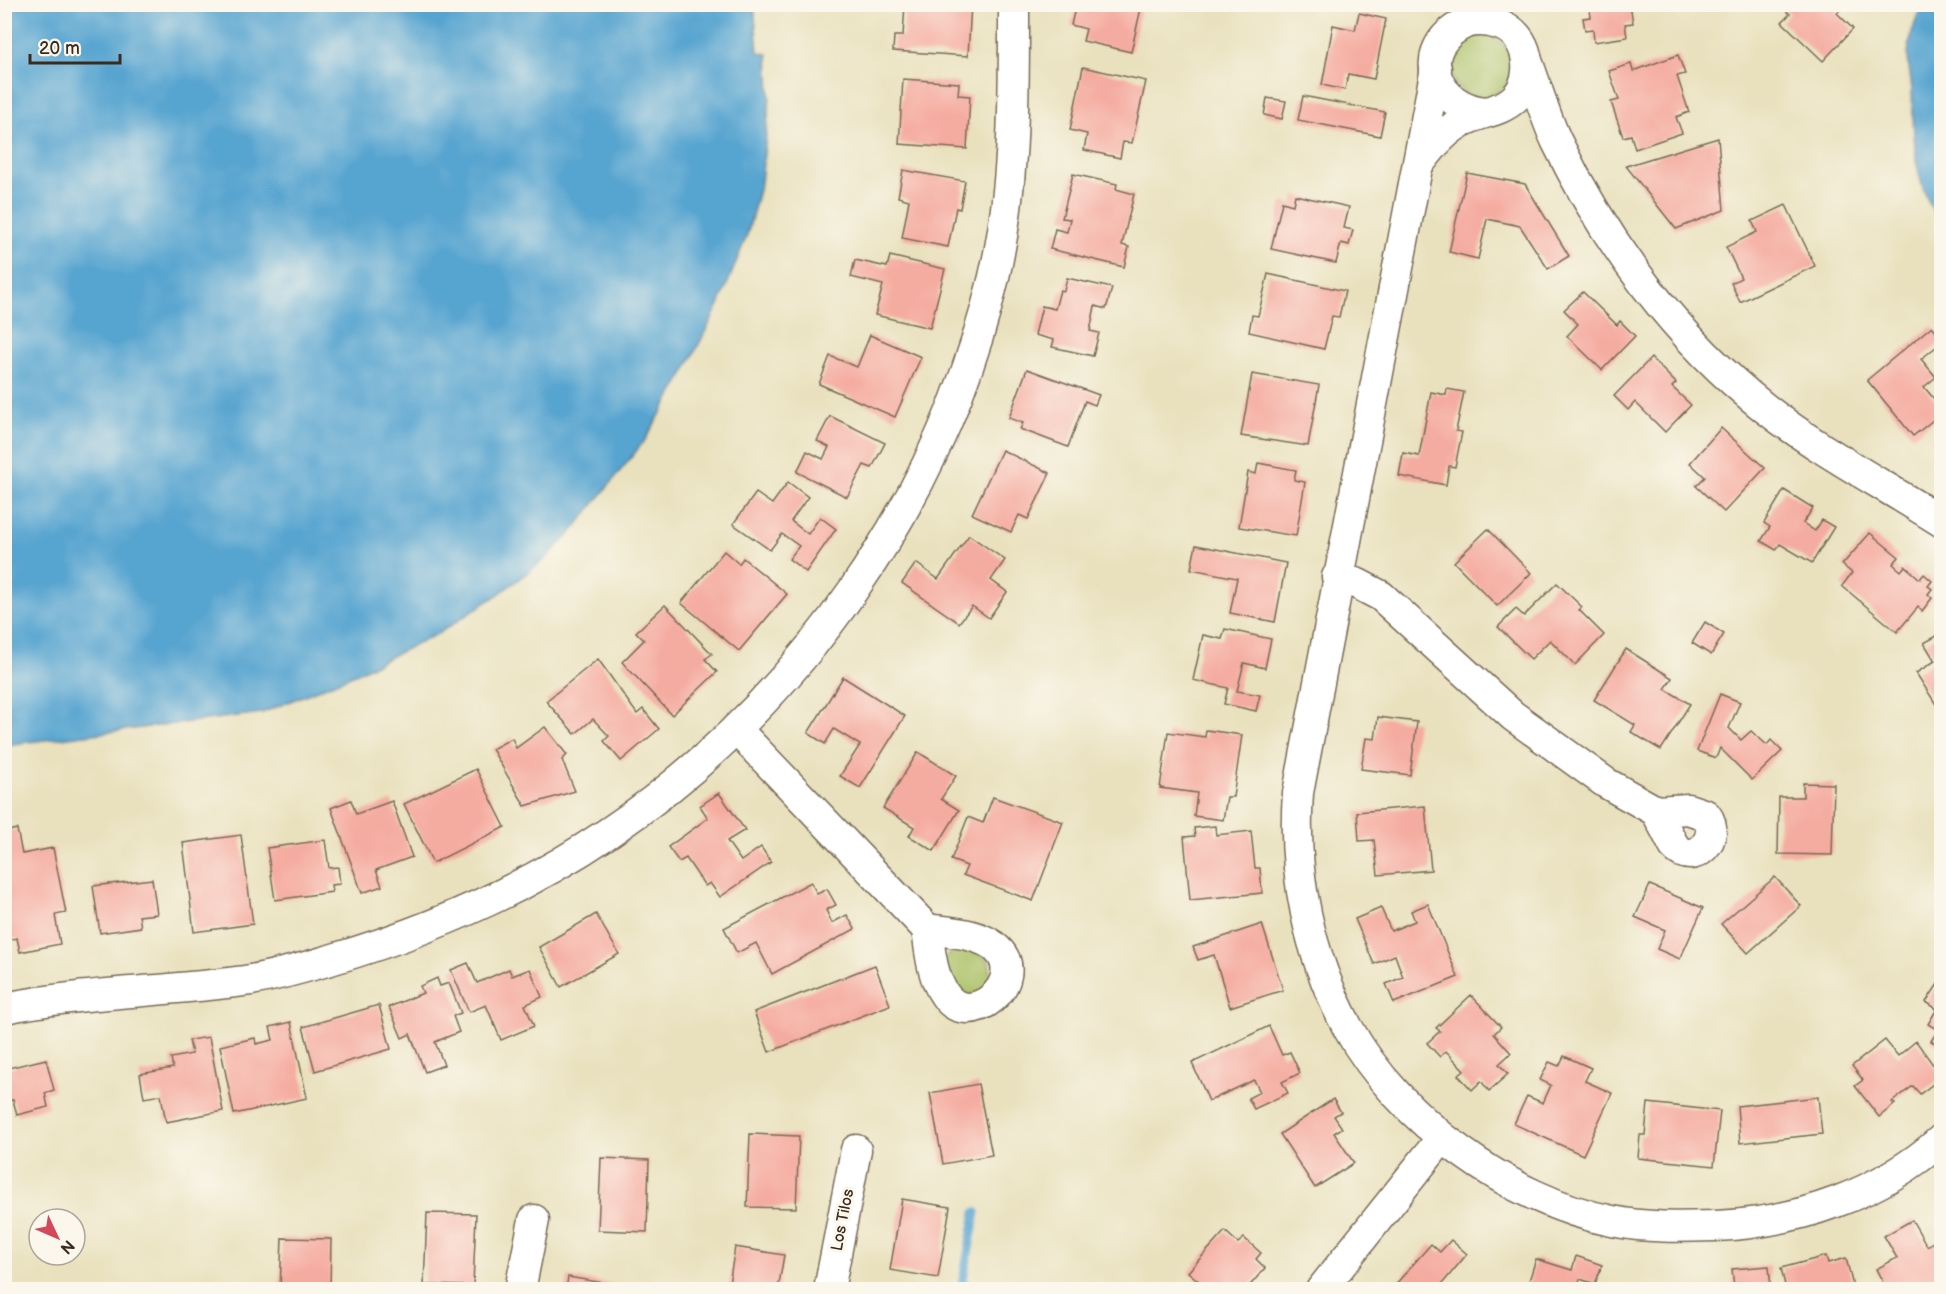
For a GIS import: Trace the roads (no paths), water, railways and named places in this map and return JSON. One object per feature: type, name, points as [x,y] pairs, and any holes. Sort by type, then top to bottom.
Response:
[{"type":"street","points":[[4,1008],[98,993],[163,990],[249,980],[328,961],[397,939],[530,880],[608,833],[737,730],[811,646],[860,580],[905,507],[946,421],[974,346],[994,278],[1007,208],[1013,148],[1014,4]]},
{"type":"street","points":[[1447,4],[1298,793],[1295,829],[1297,862],[1306,912],[1325,979],[1348,1029],[1375,1067],[1442,1138],[1478,1165],[1517,1187],[1565,1208],[1611,1221],[1647,1227],[1741,1225],[1782,1218],[1832,1204],[1878,1182],[1941,1139]]},
{"type":"street","points":[[1515,4],[1526,54],[1556,141],[1598,215],[1635,271],[1676,323],[1718,368],[1765,408],[1811,442],[1941,522]]},
{"type":"street","points":[[1417,166],[1449,129],[1467,119],[1495,109],[1515,99],[1523,87],[1526,54],[1515,34],[1503,25],[1488,21],[1472,21],[1458,27],[1446,38],[1437,59],[1438,83],[1446,96],[1458,106],[1472,111],[1495,109],[1532,122],[1556,141]]},
{"type":"street","points":[[1338,578],[1358,584],[1381,596],[1513,716],[1606,783],[1656,810]]},
{"type":"street","points":[[737,730],[927,929]]},
{"type":"street","points":[[1321,1290],[1442,1138]]},
{"type":"street","name":"Los Tilos","points":[[829,1290],[856,1150]]},
{"type":"street","points":[[520,1290],[534,1220]]},
{"type":"water","points":[[4,5],[754,5],[758,52],[768,54],[770,97],[761,182],[747,235],[719,305],[680,381],[645,440],[570,534],[544,560],[499,594],[439,633],[355,674],[262,713],[5,745]]},
{"type":"water","points":[[1922,5],[1941,5],[1941,222],[1925,192],[1914,142],[1908,53],[1913,29]]},
{"type":"waterway","points":[[961,1290],[976,1212]]}]
